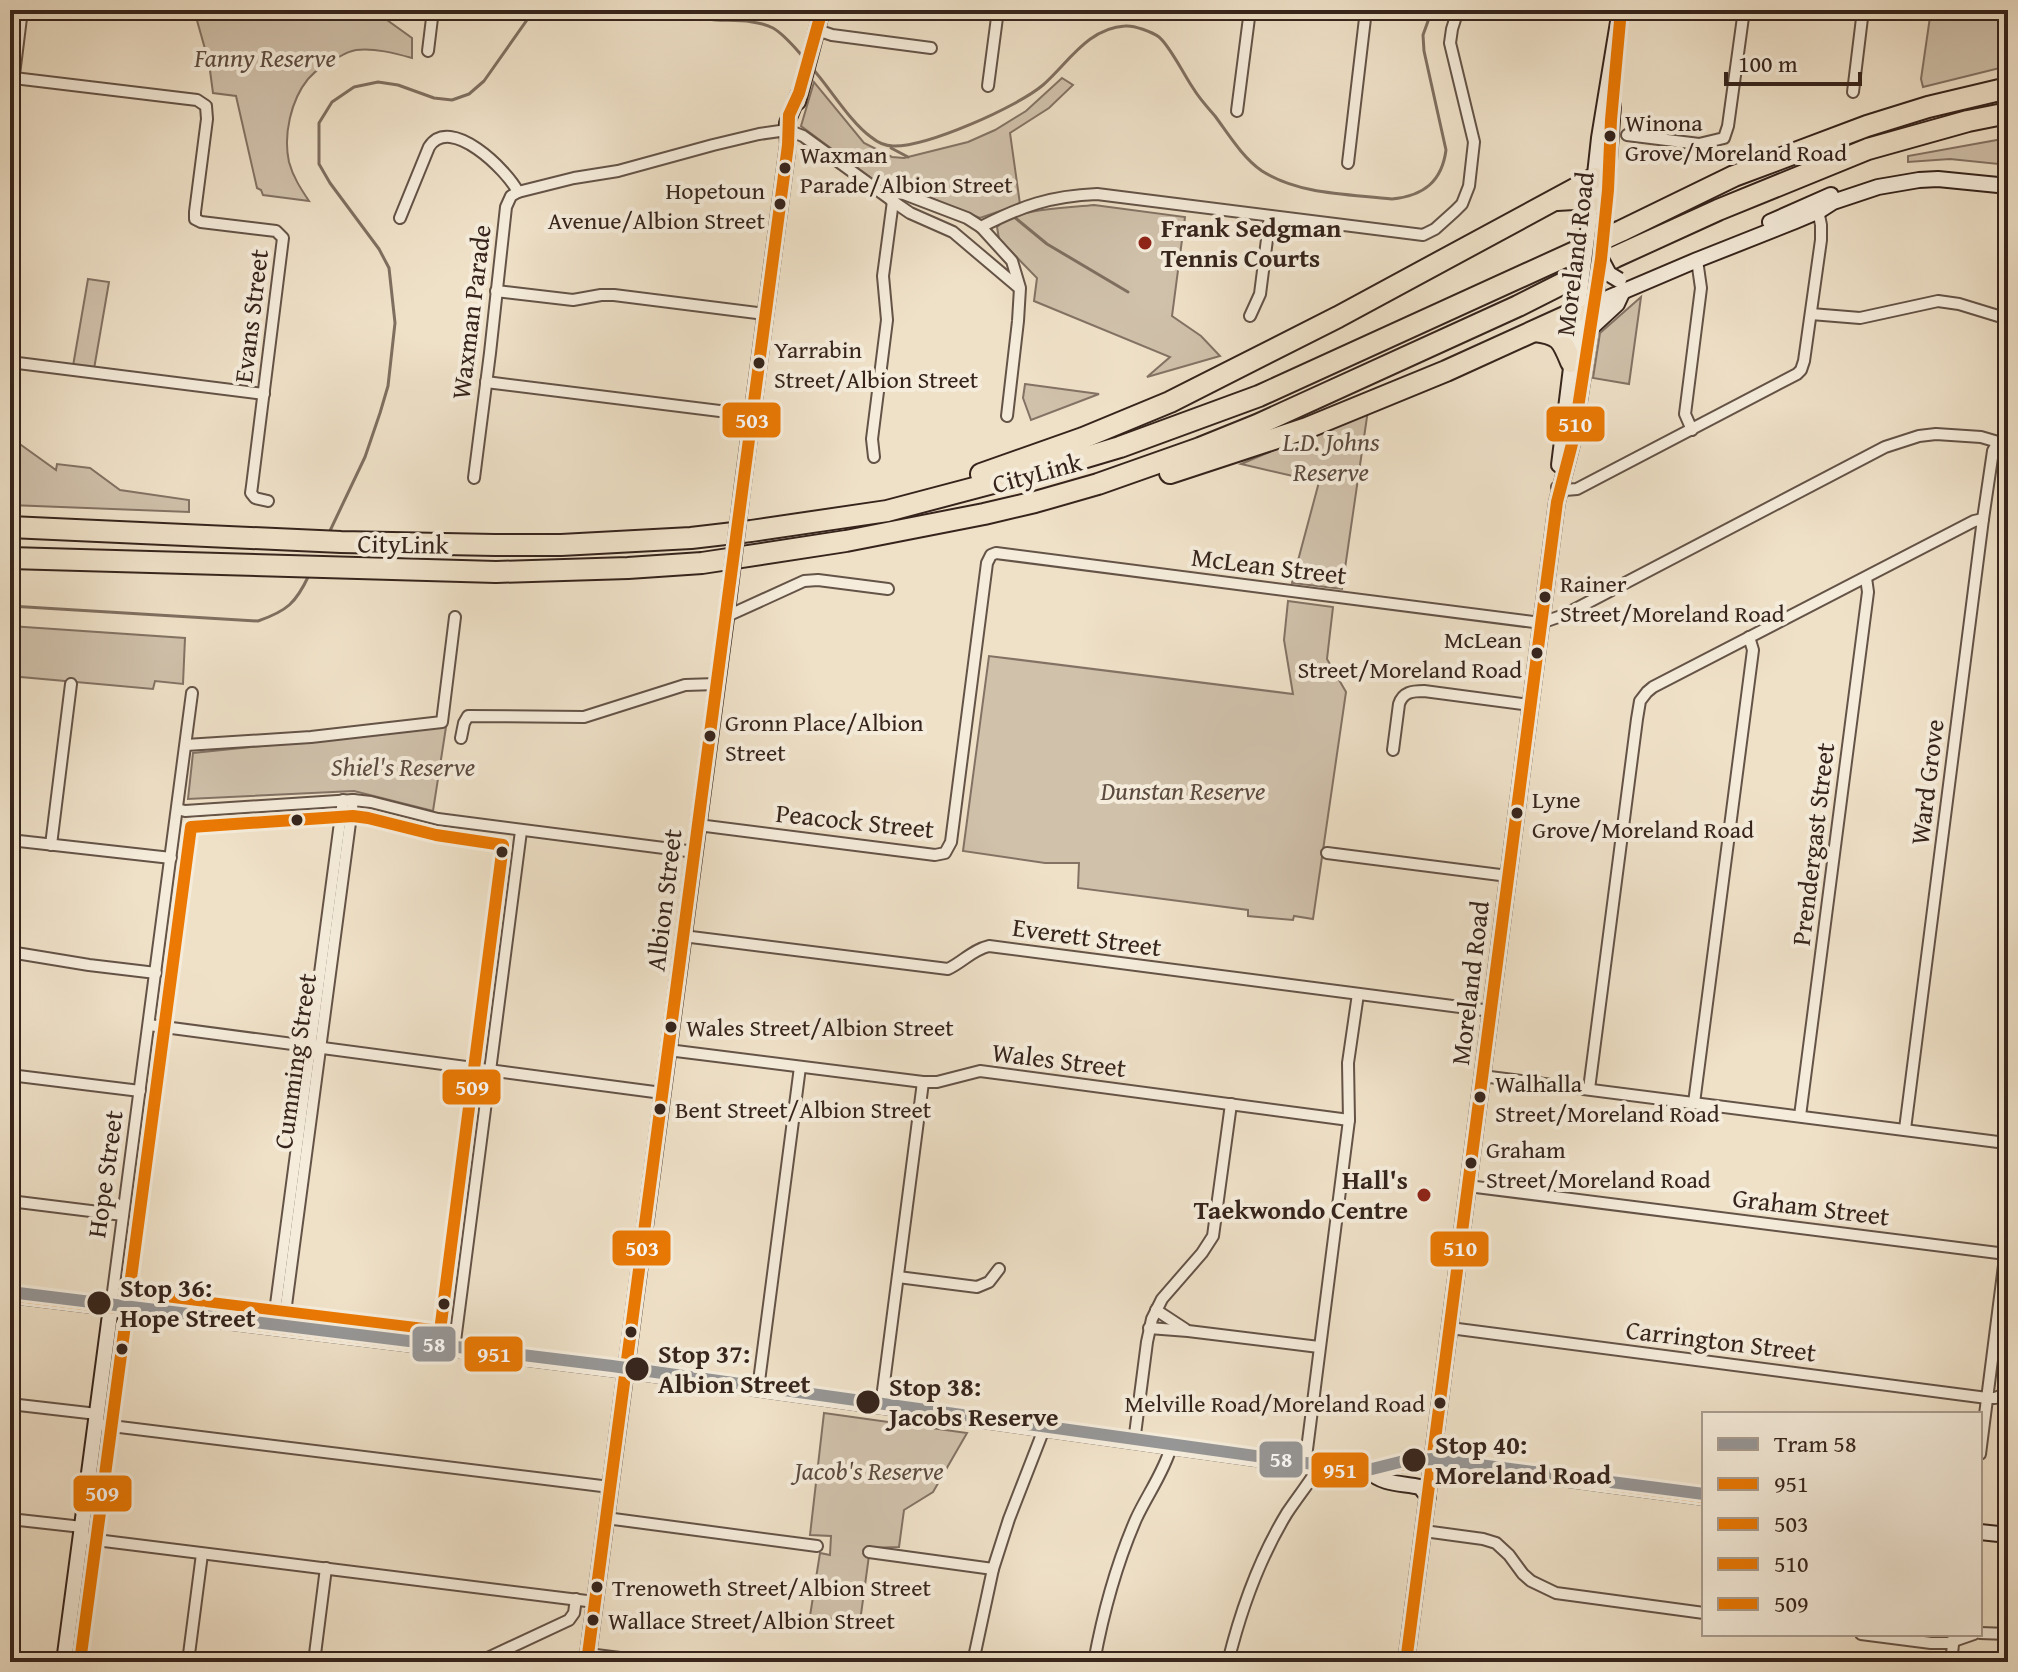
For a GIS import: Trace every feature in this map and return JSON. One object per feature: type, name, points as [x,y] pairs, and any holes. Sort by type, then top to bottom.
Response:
[{"type":"highway","name":"CityLink","points":[[10,527],[341,542],[495,545],[614,543],[691,538],[887,511],[1120,447],[1282,385],[1749,170],[1867,126],[1928,107],[2008,88]]},
{"type":"highway","name":"CityLink","points":[[10,558],[496,572],[644,567],[702,563],[909,530],[1035,502],[1098,484],[1257,425],[1718,210],[1868,149],[2008,113]]},
{"type":"highway","points":[[820,521],[1028,458],[1170,402],[1338,317],[1595,178]]},
{"type":"highway","points":[[1542,207],[1565,199],[1579,200],[1596,213]]},
{"type":"highway","points":[[909,530],[1049,508],[1129,487],[1307,428],[1535,331],[1587,302]]},
{"type":"highway","points":[[1535,331],[1559,338],[1571,362]]},
{"type":"main road","name":"Albion Street","points":[[588,1658],[789,136],[789,115],[800,89],[822,10]]},
{"type":"main road","name":"Moreland Road","points":[[1406,1662],[1558,492],[1571,362],[1601,259],[1604,234],[1596,213],[1595,178],[1620,10]]},
{"type":"main road","name":"Moreland Road","points":[[1558,492],[1573,440],[1591,328],[1587,302],[1620,10]]},
{"type":"main road","points":[[1818,206],[1872,181],[1918,173],[1955,173],[2008,179]]},
{"type":"main road","points":[[1587,302],[1621,286],[1637,285],[1697,260],[1788,213],[1878,187],[1948,179],[2008,186]]},
{"type":"main road","points":[[1601,259],[1609,274],[1621,286]]},
{"type":"main road","points":[[1591,328],[1617,304],[1621,286]]},
{"type":"main road","points":[[10,1295],[626,1370],[1312,1466],[1369,1471],[1412,1461],[1432,1461],[1702,1497]]},
{"type":"main road","name":"Hope Street","points":[[64,1662],[111,1307]]},
{"type":"main road","points":[[1369,1471],[1386,1482],[1420,1487],[1428,1497]]},
{"type":"main road","points":[[1982,1532],[2008,1535]]},
{"type":"street","points":[[10,107],[22,10]]},
{"type":"street","points":[[428,51],[433,10]]},
{"type":"street","points":[[988,86],[998,10]]},
{"type":"street","points":[[1237,111],[1250,10]]},
{"type":"street","points":[[1348,163],[1366,10]]},
{"type":"street","points":[[981,227],[1021,208],[1062,197],[1097,194],[1423,235],[1435,229],[1462,204],[1469,186],[1474,142],[1450,38],[1458,10]]},
{"type":"street","points":[[1627,135],[1699,144],[1724,138],[1744,10]]},
{"type":"street","points":[[1853,92],[1863,10]]},
{"type":"street","points":[[817,26],[832,35],[931,48]]},
{"type":"street","name":"Evans Street","points":[[14,78],[197,100],[206,106],[195,219],[276,231],[283,238],[251,493],[258,500],[268,501]]},
{"type":"street","points":[[400,218],[429,147],[437,137],[471,143],[507,176],[518,192],[618,171],[759,134],[803,136],[910,213],[953,232],[1020,288]]},
{"type":"street","name":"Waxman Parade","points":[[474,478],[506,207],[511,196],[518,192]]},
{"type":"street","points":[[874,457],[872,439],[887,320],[883,276],[891,200],[897,193],[967,218],[981,227],[1012,261],[1020,288],[1007,416]]},
{"type":"street","points":[[1558,492],[1577,489],[1801,370],[1822,231],[1818,206]]},
{"type":"street","points":[[1250,316],[1260,294],[1270,216]]},
{"type":"street","points":[[1692,430],[1685,414],[1701,288],[1697,260]]},
{"type":"street","points":[[496,291],[573,300],[614,295],[765,314]]},
{"type":"street","points":[[1811,314],[1860,318],[1938,301],[2008,319]]},
{"type":"street","points":[[10,362],[264,394]]},
{"type":"street","points":[[486,382],[752,415]]},
{"type":"street","points":[[1541,623],[1564,615],[1885,447],[1936,434],[2003,441]]},
{"type":"street","name":"Ward Grove","points":[[1905,1129],[1983,519],[1993,451],[2003,441]]},
{"type":"street","points":[[1589,1089],[1637,719],[1643,696],[1653,687],[1749,637],[1983,519]]},
{"type":"street","name":"McLean Street","points":[[991,555],[1001,553],[1541,623]]},
{"type":"street","name":"Peacock Street","points":[[698,825],[935,855],[945,853],[951,842],[987,563],[991,555]]},
{"type":"street","name":"Prendergast Street","points":[[1800,1116],[1868,592],[1866,578]]},
{"type":"street","points":[[726,610],[804,581],[888,589]]},
{"type":"street","points":[[186,745],[336,735],[442,722],[455,617]]},
{"type":"street","points":[[1694,1103],[1753,650],[1749,637]]},
{"type":"street","points":[[51,845],[71,684]]},
{"type":"street","points":[[461,738],[468,716],[580,718],[685,685],[717,684]]},
{"type":"street","points":[[1393,750],[1399,704],[1408,693],[1424,691],[1530,705]]},
{"type":"street","name":"Hope Street","points":[[111,1307],[192,693]]},
{"type":"street","points":[[177,809],[185,811],[348,800],[371,802],[438,819],[695,852]]},
{"type":"street","name":"Cumming Street","points":[[278,1328],[348,800]]},
{"type":"street","points":[[454,1349],[521,831]]},
{"type":"street","points":[[10,840],[171,858]]},
{"type":"street","points":[[1327,853],[1508,876]]},
{"type":"street","name":"Everett Street","points":[[683,936],[948,969],[972,952],[989,946],[1491,1011]]},
{"type":"street","points":[[10,952],[156,973]]},
{"type":"street","points":[[1228,1662],[1239,1619],[1262,1561],[1312,1466],[1319,1347],[1349,1120],[1348,1063],[1358,994]]},
{"type":"street","points":[[149,1025],[662,1093]]},
{"type":"street","name":"Wales Street","points":[[668,1050],[923,1082],[937,1082],[980,1071],[1349,1120]]},
{"type":"street","points":[[758,1389],[800,1067]]},
{"type":"street","points":[[10,1075],[140,1091]]},
{"type":"street","points":[[1482,1076],[2008,1141]]},
{"type":"street","points":[[881,1406],[923,1082]]},
{"type":"street","points":[[1134,1442],[1149,1328],[1162,1299],[1213,1236],[1231,1104]]},
{"type":"street","name":"Graham Street","points":[[1468,1186],[2006,1254]]},
{"type":"street","points":[[10,1201],[123,1215]]},
{"type":"street","points":[[1982,1438],[2008,1234]]},
{"type":"street","points":[[898,1277],[977,1287],[989,1282],[999,1269]]},
{"type":"street","points":[[1156,1310],[1188,1331]]},
{"type":"street","points":[[1149,1328],[1319,1347]]},
{"type":"street","name":"Carrington Street","points":[[1450,1328],[1987,1398]]},
{"type":"street","points":[[1987,1398],[2008,1393]]},
{"type":"street","points":[[10,1404],[96,1419],[610,1487]]},
{"type":"street","points":[[973,1662],[993,1569],[1044,1429]]},
{"type":"street","points":[[1094,1662],[1118,1564],[1171,1447]]},
{"type":"street","points":[[606,1518],[817,1546]]},
{"type":"street","points":[[10,1519],[202,1554],[595,1602]]},
{"type":"street","points":[[1424,1531],[1496,1543],[1531,1581],[1556,1593],[1702,1613]]},
{"type":"street","points":[[869,1552],[993,1569]]},
{"type":"street","points":[[188,1662],[202,1554]]},
{"type":"street","points":[[314,1662],[326,1568]]},
{"type":"street","points":[[479,1662],[571,1618],[576,1599]]},
{"type":"street","points":[[1982,1633],[2008,1634]]},
{"type":"street","points":[[1877,1636],[1931,1643],[1948,1643],[1954,1637]]},
{"type":"street","points":[[1951,1662],[1954,1637]]},
{"type":"street","points":[[588,1658],[652,1662]]},
{"type":"street","points":[[10,1659],[34,1662]]},
{"type":"green space","name":"Fanny Reserve","points":[[197,10],[373,10],[412,38],[412,58],[377,50],[354,50],[322,66],[302,87],[290,118],[287,152],[293,173],[309,201],[263,195],[257,188],[236,96],[213,93]]},
{"type":"green space","points":[[1931,10],[2008,10],[2008,66],[1923,87],[1921,79]]},
{"type":"green space","points":[[1062,78],[1073,85],[1049,108],[1010,133],[1020,204],[980,218],[899,185],[879,184],[801,126],[814,82],[864,143],[892,157],[904,158],[968,142],[995,130],[1026,111]]},
{"type":"green space","points":[[2008,138],[2008,165],[1950,159],[1908,162],[1908,156]]},
{"type":"green space","points":[[1094,205],[1185,217],[1172,316],[1201,336],[1220,356],[1147,377],[1170,357],[1034,301],[1037,278],[999,239],[997,227],[1029,212]]},
{"type":"green space","points":[[88,279],[109,282],[94,369],[73,366]]},
{"type":"green space","points":[[1641,297],[1629,384],[1593,378],[1600,333]]},
{"type":"green space","points":[[1025,384],[1099,394],[1031,420],[1023,398]]},
{"type":"green space","name":"L.D. Johns Reserve","points":[[1368,410],[1342,589],[1292,583],[1319,482],[1241,464]]},
{"type":"green space","points":[[10,437],[56,470],[57,464],[90,468],[120,490],[189,500],[189,512],[10,505]]},
{"type":"green space","name":"Dunstan Reserve","points":[[1288,601],[1333,607],[1327,659],[1346,692],[1313,919],[1248,916],[1248,910],[1078,888],[1079,863],[1045,863],[963,851],[989,656],[1293,694],[1284,640]]},
{"type":"green space","points":[[10,626],[185,638],[183,684],[155,681],[153,689],[10,676]]},
{"type":"green space","name":"Shiel's Reserve","points":[[446,727],[433,811],[354,791],[188,799],[193,753]]},
{"type":"green space","name":"Jacob's Reserve","points":[[824,1413],[967,1433],[933,1492],[904,1510],[899,1547],[870,1548],[860,1622],[810,1616],[820,1553],[830,1555],[831,1536],[810,1535]]},
{"type":"waterway","points":[[328,535],[365,457],[380,413],[388,386],[395,323],[389,268],[319,164],[319,123],[332,102],[354,87],[378,82],[398,85],[434,98],[452,100],[469,94],[484,81],[534,10]]},
{"type":"waterway","points":[[672,10],[699,18],[766,25],[782,34],[805,59]]},
{"type":"waterway","points":[[812,68],[863,131],[887,145],[908,145],[949,133],[1013,104],[1043,85],[1089,40],[1112,28],[1133,27],[1152,33],[1163,41],[1200,99],[1242,153],[1262,171],[1308,189],[1392,199],[1413,194],[1430,185],[1444,161],[1446,150],[1424,51],[1423,35],[1432,10]]},
{"type":"waterway","points":[[891,148],[908,157]]},
{"type":"waterway","points":[[1013,216],[1047,244],[1128,292]]},
{"type":"waterway","points":[[10,606],[258,621],[290,605],[309,575]]},
{"type":"tram line","name":"58","points":[[10,1292],[612,1366],[1356,1470],[1433,1459],[1702,1494]]},
{"type":"transit line","name":"503","points":[[587,1662],[788,145],[789,115],[799,93],[822,10]]},
{"type":"transit line","name":"510","points":[[1406,1662],[1557,502],[1573,440],[1601,259],[1621,10]]},
{"type":"transit line","name":"509","points":[[353,816],[436,835],[503,845],[440,1331],[129,1293],[191,827],[353,816]]},
{"type":"transit line","name":"951","points":[[10,1295],[617,1369],[1348,1471],[1432,1461],[1702,1497]]},
{"type":"transit line","name":"509","points":[[80,1662],[125,1325]]},
{"type":"place","name":"Winona Grove/Moreland Road","points":[[1610,136]]},
{"type":"place","name":"Waxman Parade/Albion Street","points":[[785,168]]},
{"type":"place","name":"Hopetoun Avenue/Albion Street","points":[[780,204]]},
{"type":"place","name":"Frank Sedgman Tennis Courts","points":[[1145,243]]},
{"type":"place","name":"Yarrabin Street/Albion Street","points":[[759,363]]},
{"type":"place","name":"Rainer Street/Moreland Road","points":[[1545,597]]},
{"type":"place","name":"McLean Street/Moreland Road","points":[[1537,653]]},
{"type":"place","name":"Gronn Place/Albion Street","points":[[710,736]]},
{"type":"place","name":"Lyne Grove/Moreland Road","points":[[1517,813]]},
{"type":"place","name":"Wales Street/Albion Street","points":[[671,1027]]},
{"type":"place","name":"Walhalla Street/Moreland Road","points":[[1480,1097]]},
{"type":"place","name":"Bent Street/Albion Street","points":[[660,1109]]},
{"type":"place","name":"Graham Street/Moreland Road","points":[[1471,1163]]},
{"type":"place","name":"Hall's Taekwondo Centre","points":[[1424,1195]]},
{"type":"place","name":"Stop 36: Hope Street","points":[[99,1303]]},
{"type":"place","name":"Stop 37: Albion Street","points":[[637,1369]]},
{"type":"place","name":"Stop 38: Jacobs Reserve","points":[[868,1402]]},
{"type":"place","name":"Melville Road/Moreland Road","points":[[1440,1403]]},
{"type":"place","name":"Stop 40: Moreland Road","points":[[1414,1460]]},
{"type":"place","name":"Trenoweth Street/Albion Street","points":[[597,1587]]},
{"type":"place","name":"Wallace Street/Albion Street","points":[[593,1620]]}]
